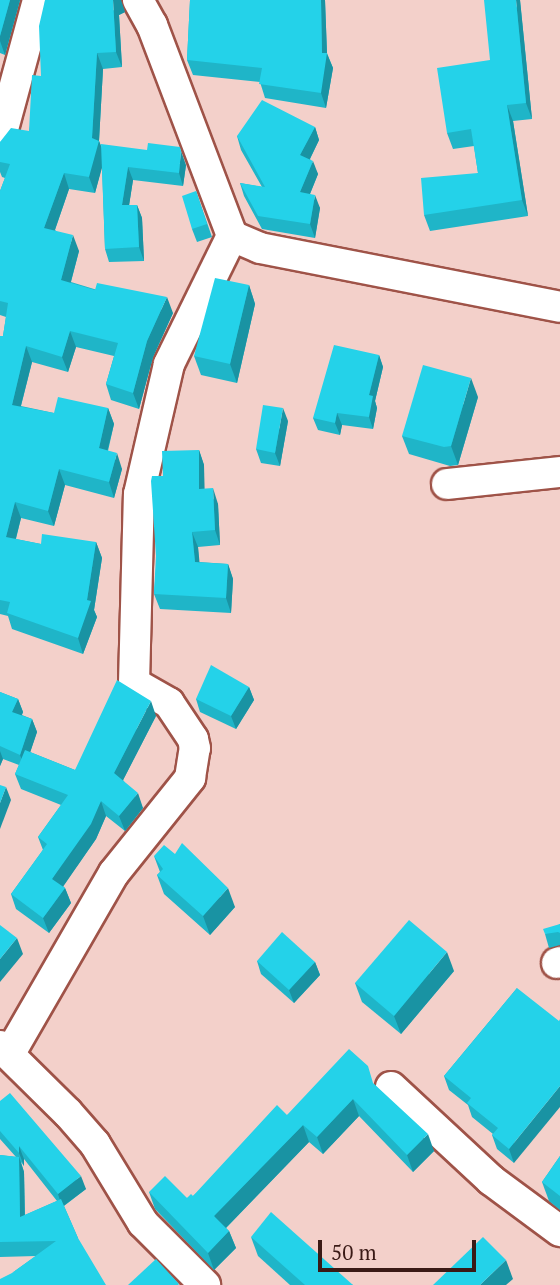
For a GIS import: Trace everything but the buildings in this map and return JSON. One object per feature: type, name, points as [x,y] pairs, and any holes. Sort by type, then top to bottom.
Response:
[{"type":"street","points":[[0,140],[38,0]]},
{"type":"street","points":[[138,0],[152,25],[232,236],[260,248],[560,307]]},
{"type":"street","points":[[205,1285],[143,1223],[95,1144],[5,1050],[108,881],[190,778],[195,748],[193,739],[169,703],[134,683],[139,494],[169,364],[232,236]]},
{"type":"street","points":[[447,484],[560,472]]},
{"type":"street","points":[[391,1087],[491,1180],[560,1231]]}]
